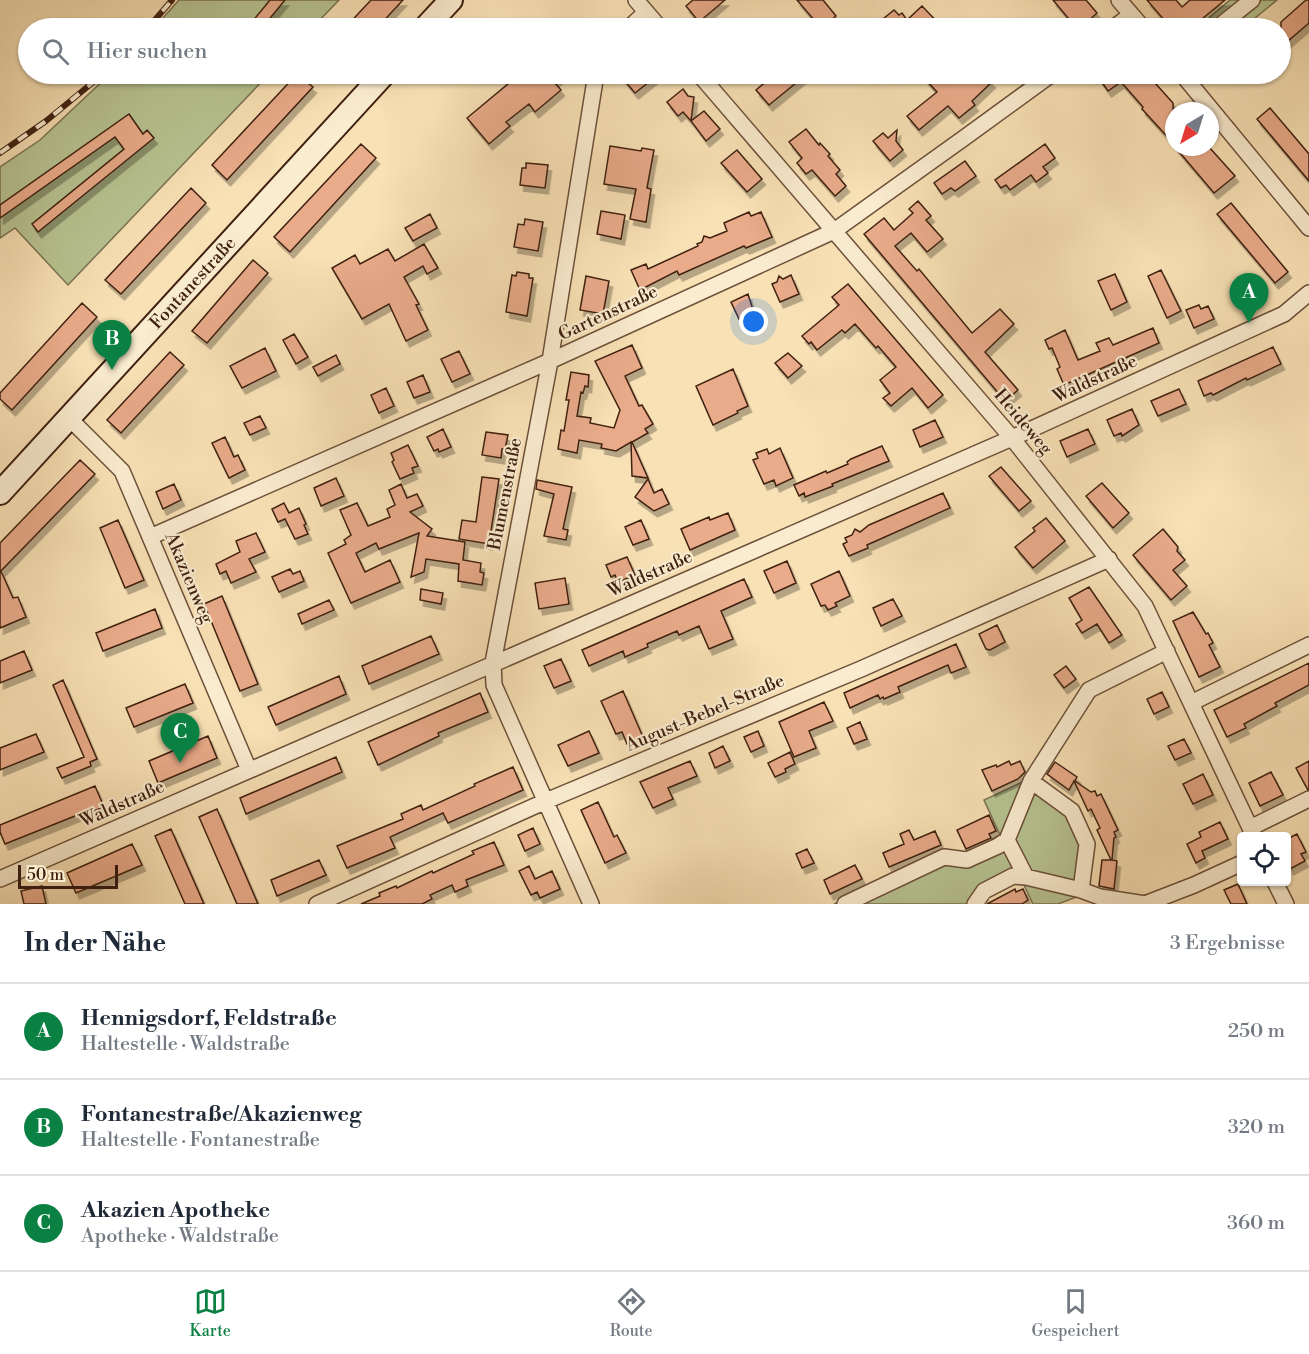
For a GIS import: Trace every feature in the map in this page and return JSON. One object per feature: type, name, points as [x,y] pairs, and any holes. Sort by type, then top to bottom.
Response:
[{"type":"street","points":[[434,18],[451,0]]},
{"type":"street","points":[[1119,0],[1134,18]]},
{"type":"street","points":[[1230,18],[1252,0]]},
{"type":"street","points":[[641,6],[651,18]]},
{"type":"street","points":[[1127,18],[1131,15]]},
{"type":"street","name":"Fontanestraße","points":[[0,493],[375,84]]},
{"type":"street","name":"Blumenstraße","points":[[591,904],[494,685],[493,663],[550,361],[594,84]]},
{"type":"street","name":"Heideweg","points":[[708,84],[1012,438],[1145,606],[1252,832]]},
{"type":"street","name":"Gartenstraße","points":[[150,537],[550,361],[834,231],[1038,84]]},
{"type":"street","points":[[1190,84],[1309,228]]},
{"type":"street","name":"Waldstraße","points":[[0,879],[1012,438],[1284,314],[1309,293]]},
{"type":"street","name":"Akazienweg","points":[[69,418],[122,471],[249,770]]},
{"type":"street","name":"August-Bebel-Straße","points":[[317,904],[546,801],[861,669],[1109,559]]},
{"type":"street","points":[[1191,703],[1309,645]]},
{"type":"street","points":[[845,904],[944,857],[968,860],[1007,840],[1031,782],[1089,690],[1167,651]]},
{"type":"street","points":[[1031,782],[1072,811],[1087,844],[1081,890]]},
{"type":"street","points":[[1252,832],[1309,799]]},
{"type":"street","points":[[1007,840],[1026,877]]},
{"type":"street","points":[[975,904],[984,891],[1013,876],[1081,890],[1100,897],[1145,904],[1237,865]]},
{"type":"street","points":[[1277,886],[1286,904]]},
{"type":"green space","points":[[179,0],[339,0],[322,18],[163,18]]},
{"type":"green space","points":[[1230,0],[1277,0],[1255,18],[1209,18]]},
{"type":"green space","points":[[99,84],[259,84],[68,285],[15,228],[0,238],[0,167],[40,140]]},
{"type":"green space","points":[[1037,775],[1077,806],[1087,893],[1058,904],[1033,904],[1022,881],[988,895],[983,904],[834,904],[941,852],[966,854],[1000,835],[984,800]]},
{"type":"building","points":[[270,0],[285,0],[270,18],[255,18]]},
{"type":"building","points":[[371,0],[403,0],[386,18],[354,18]]},
{"type":"building","points":[[693,0],[725,0],[704,18],[696,18],[686,6]]},
{"type":"building","points":[[797,0],[823,0],[836,16],[812,18]]},
{"type":"building","points":[[1053,0],[1086,0],[1097,13],[1092,18],[1068,18]]},
{"type":"building","points":[[1147,0],[1176,0],[1182,7],[1190,0],[1225,0],[1203,18],[1162,18]]},
{"type":"building","points":[[1306,0],[1309,0],[1309,23],[1291,38],[1291,18],[1286,18]]},
{"type":"building","points":[[922,6],[933,18],[909,18]]},
{"type":"building","points":[[894,10],[899,15],[902,13],[906,18],[884,18]]},
{"type":"building","points":[[288,84],[309,84],[313,87],[227,180],[212,165]]},
{"type":"building","points":[[508,84],[556,84],[561,90],[535,112],[529,104],[506,122],[510,126],[489,144],[467,118]]},
{"type":"building","points":[[627,84],[646,84],[635,93]]},
{"type":"building","points":[[763,84],[795,84],[769,105],[756,90]]},
{"type":"building","points":[[930,84],[990,84],[972,101],[975,105],[959,118],[948,106],[919,130],[907,116],[937,92]]},
{"type":"building","points":[[1103,84],[1118,84],[1108,91]]},
{"type":"building","points":[[1123,84],[1156,84],[1172,102],[1165,102],[1165,134],[1142,109],[1143,107]]},
{"type":"building","points":[[683,89],[688,96],[694,97],[691,121],[683,112],[678,116],[667,102]]},
{"type":"building","points":[[1270,108],[1309,154],[1309,181],[1257,119]]},
{"type":"building","points":[[704,111],[720,129],[706,141],[691,121]]},
{"type":"building","points":[[129,114],[143,134],[147,130],[154,138],[38,232],[32,224],[124,149],[115,137],[0,218],[0,205]]},
{"type":"building","points":[[806,129],[830,154],[828,156],[840,170],[836,174],[846,186],[835,196],[812,170],[806,174],[797,163],[802,158],[789,142]]},
{"type":"building","points":[[897,130],[896,141],[903,150],[890,161],[873,141],[883,133],[888,138]]},
{"type":"building","points":[[361,144],[376,158],[290,252],[274,237]]},
{"type":"building","points":[[1045,144],[1055,158],[1043,167],[1048,173],[1036,182],[1031,175],[1010,190],[1006,185],[1001,188],[995,180]]},
{"type":"building","points":[[610,146],[641,151],[642,148],[654,150],[647,188],[651,189],[646,222],[630,219],[636,189],[604,184]]},
{"type":"building","points":[[737,150],[762,179],[747,192],[721,163]]},
{"type":"building","points":[[1183,156],[1217,156],[1235,176],[1214,193]]},
{"type":"building","points":[[965,161],[976,176],[955,191],[951,188],[942,194],[934,183]]},
{"type":"building","points":[[526,163],[548,165],[545,188],[520,185],[522,168],[526,168]]},
{"type":"building","points":[[191,188],[206,203],[121,294],[105,280]]},
{"type":"building","points":[[918,201],[931,216],[926,220],[943,239],[927,252],[911,233],[895,246],[917,271],[919,269],[972,333],[1000,309],[1014,324],[985,352],[1018,390],[1005,401],[864,234],[884,218],[894,230],[913,213],[909,209]]},
{"type":"building","points":[[1231,203],[1288,272],[1275,283],[1217,214]]},
{"type":"building","points":[[601,211],[625,215],[621,239],[597,234]]},
{"type":"building","points":[[749,212],[751,216],[761,212],[772,237],[746,248],[744,246],[679,275],[677,271],[640,290],[631,270],[646,264],[648,269],[698,246],[697,244],[702,242],[704,236],[710,238],[727,231],[724,223]]},
{"type":"building","points":[[430,214],[437,228],[413,241],[405,228]]},
{"type":"building","points":[[525,219],[543,222],[538,251],[514,247],[518,224],[524,225]]},
{"type":"building","points":[[424,244],[438,268],[427,274],[423,266],[404,277],[419,304],[416,305],[428,330],[406,341],[389,304],[362,319],[332,268],[355,255],[360,264],[388,249],[395,261]]},
{"type":"building","points":[[253,260],[268,273],[207,343],[192,331]]},
{"type":"building","points":[[1161,270],[1181,311],[1167,318],[1148,276]]},
{"type":"building","points":[[517,272],[529,274],[529,278],[533,278],[527,316],[506,312],[512,275],[516,276]]},
{"type":"building","points":[[1115,274],[1127,302],[1111,310],[1098,281]]},
{"type":"building","points":[[791,275],[799,294],[780,302],[772,284],[777,282],[779,276],[783,279]]},
{"type":"building","points":[[586,276],[609,281],[603,314],[580,310]]},
{"type":"building","points":[[848,284],[943,395],[928,408],[912,388],[891,406],[883,398],[890,393],[880,380],[896,367],[855,324],[845,333],[842,330],[817,350],[802,336],[839,305],[832,297]]},
{"type":"building","points":[[748,294],[754,313],[739,319],[731,302]]},
{"type":"building","points":[[82,303],[97,317],[12,410],[0,399],[0,393]]},
{"type":"building","points":[[1199,305],[1201,309],[1208,306],[1214,319],[1194,328],[1186,310]]},
{"type":"building","points":[[1153,328],[1159,343],[1064,385],[1052,348],[1049,349],[1045,340],[1065,330],[1078,360],[1100,351],[1096,343],[1109,338],[1113,345]]},
{"type":"building","points":[[294,334],[308,357],[296,364],[283,340]]},
{"type":"building","points":[[632,345],[642,368],[625,376],[639,406],[642,405],[653,424],[645,429],[648,433],[632,442],[648,478],[632,476],[631,442],[616,451],[601,448],[602,444],[579,440],[577,453],[558,449],[561,430],[564,431],[571,372],[589,375],[588,387],[585,386],[583,393],[581,392],[577,416],[591,418],[590,423],[614,428],[620,410],[595,361]]},
{"type":"building","points":[[1273,347],[1281,364],[1213,395],[1211,393],[1204,396],[1198,381]]},
{"type":"building","points":[[265,348],[276,371],[242,388],[230,366]]},
{"type":"building","points":[[459,351],[470,374],[452,382],[441,359]]},
{"type":"building","points":[[170,352],[184,365],[121,433],[107,420]]},
{"type":"building","points":[[788,353],[802,366],[788,378],[775,363]]},
{"type":"building","points":[[336,355],[340,364],[318,376],[313,367]]},
{"type":"building","points":[[733,369],[748,406],[713,425],[696,386]]},
{"type":"building","points":[[423,375],[430,392],[414,398],[407,382]]},
{"type":"building","points":[[386,388],[394,406],[379,413],[371,395]]},
{"type":"building","points":[[1179,389],[1186,404],[1158,416],[1151,401]]},
{"type":"building","points":[[1132,409],[1139,425],[1122,436],[1121,433],[1114,436],[1107,420]]},
{"type":"building","points":[[260,416],[266,428],[250,435],[244,423]]},
{"type":"building","points":[[935,420],[943,437],[920,447],[913,430]]},
{"type":"building","points":[[443,429],[451,447],[439,452],[438,449],[434,451],[427,437]]},
{"type":"building","points":[[1088,429],[1095,444],[1067,457],[1060,441]]},
{"type":"building","points":[[486,432],[508,435],[501,458],[482,455]]},
{"type":"building","points":[[225,437],[234,457],[238,455],[245,470],[229,478],[212,443]]},
{"type":"building","points":[[408,445],[418,466],[412,468],[414,473],[400,479],[392,462],[394,460],[391,453]]},
{"type":"building","points":[[882,446],[889,461],[805,497],[804,493],[799,496],[794,485],[848,464],[847,462],[851,459]]},
{"type":"building","points":[[780,448],[793,478],[776,486],[774,480],[764,484],[753,460],[758,458],[756,453],[767,449],[769,454]]},
{"type":"building","points":[[80,460],[95,474],[1,571],[13,598],[18,597],[26,617],[0,628],[0,543]]},
{"type":"building","points":[[1001,467],[1031,501],[1019,511],[989,476]]},
{"type":"building","points":[[482,477],[499,479],[489,544],[459,539],[462,520],[476,522]]},
{"type":"building","points":[[336,478],[344,496],[321,506],[314,488]]},
{"type":"building","points":[[648,479],[654,493],[662,489],[669,504],[654,511],[635,497]]},
{"type":"building","points":[[537,480],[572,487],[563,529],[568,530],[566,540],[544,536],[554,494],[536,489]]},
{"type":"building","points":[[1102,483],[1129,513],[1113,528],[1086,496]]},
{"type":"building","points":[[174,484],[181,500],[163,509],[156,492]]},
{"type":"building","points":[[401,484],[407,498],[417,494],[423,506],[410,512],[432,529],[427,536],[465,542],[463,560],[481,563],[480,572],[484,573],[482,585],[458,581],[459,564],[426,559],[424,572],[411,577],[419,533],[379,549],[376,543],[356,553],[365,572],[390,560],[400,582],[351,603],[328,553],[346,544],[344,540],[351,535],[340,510],[357,503],[368,526],[390,517],[387,509],[395,505],[389,490]]},
{"type":"building","points":[[943,493],[950,508],[867,545],[868,548],[849,556],[843,544],[847,542],[845,538],[852,535],[855,529],[860,532],[869,525]]},
{"type":"building","points":[[284,503],[289,513],[299,508],[308,534],[295,539],[285,519],[278,522],[272,509]]},
{"type":"building","points":[[728,513],[735,530],[690,550],[681,529],[709,517],[710,520]]},
{"type":"building","points":[[1046,518],[1065,541],[1033,568],[1015,547],[1035,531],[1033,528]]},
{"type":"building","points":[[118,520],[144,580],[125,588],[100,528]]},
{"type":"building","points":[[641,520],[649,539],[633,545],[625,527]]},
{"type":"building","points":[[1163,529],[1178,547],[1177,551],[1185,560],[1173,570],[1187,586],[1171,600],[1133,555]]},
{"type":"building","points":[[256,533],[265,552],[249,559],[256,572],[231,583],[226,571],[220,574],[216,564],[240,552],[236,541]]},
{"type":"building","points":[[627,557],[635,575],[618,582],[615,575],[611,577],[606,565]]},
{"type":"building","points":[[787,561],[796,583],[774,593],[764,571]]},
{"type":"building","points":[[290,569],[293,574],[300,571],[304,581],[279,592],[272,577]]},
{"type":"building","points":[[839,571],[850,596],[835,603],[837,606],[828,610],[825,605],[821,606],[811,584]]},
{"type":"building","points":[[565,578],[569,604],[539,609],[535,583]]},
{"type":"building","points":[[744,579],[752,597],[721,611],[733,639],[709,649],[699,626],[679,635],[677,631],[625,657],[623,651],[589,666],[582,650]]},
{"type":"building","points":[[1089,587],[1122,635],[1109,643],[1097,624],[1082,633],[1076,624],[1082,620],[1069,598]]},
{"type":"building","points":[[421,589],[443,593],[441,604],[420,600]]},
{"type":"building","points":[[222,596],[258,684],[240,691],[204,604]]},
{"type":"building","points":[[893,599],[902,616],[881,626],[873,608]]},
{"type":"building","points":[[329,600],[334,610],[302,624],[298,614]]},
{"type":"building","points":[[155,609],[162,628],[103,651],[96,633]]},
{"type":"building","points":[[1193,612],[1213,643],[1209,645],[1220,667],[1199,677],[1173,621]]},
{"type":"building","points":[[997,625],[1005,642],[990,650],[986,649],[979,634]]},
{"type":"building","points":[[431,636],[439,654],[369,684],[362,666]]},
{"type":"building","points":[[956,644],[966,667],[951,673],[948,665],[898,687],[900,692],[884,699],[883,697],[880,699],[878,695],[850,708],[844,693]]},
{"type":"building","points":[[24,651],[32,670],[0,683],[0,661]]},
{"type":"building","points":[[561,659],[571,681],[554,688],[544,666]]},
{"type":"building","points":[[1309,663],[1309,685],[1275,703],[1277,706],[1244,724],[1246,728],[1227,737],[1214,710]]},
{"type":"building","points":[[1066,666],[1076,679],[1064,688],[1054,675]]},
{"type":"building","points":[[339,676],[346,694],[276,725],[268,707]]},
{"type":"building","points":[[63,680],[97,759],[90,762],[91,766],[62,778],[57,768],[84,757],[53,685]]},
{"type":"building","points":[[185,684],[193,703],[134,727],[126,708]]},
{"type":"building","points":[[623,691],[643,737],[627,744],[622,732],[616,734],[601,701]]},
{"type":"building","points":[[1162,692],[1169,707],[1154,714],[1147,699]]},
{"type":"building","points":[[480,693],[488,712],[438,733],[439,736],[378,765],[368,742]]},
{"type":"building","points":[[824,702],[833,721],[809,731],[816,748],[794,757],[779,722]]},
{"type":"building","points":[[860,722],[867,739],[854,744],[847,728]]},
{"type":"building","points":[[589,731],[599,753],[568,766],[558,745]]},
{"type":"building","points":[[758,731],[764,746],[751,752],[744,737]]},
{"type":"building","points":[[36,734],[44,752],[0,770],[0,748]]},
{"type":"building","points":[[208,736],[217,758],[158,783],[149,761]]},
{"type":"building","points":[[1184,739],[1191,753],[1175,760],[1168,746]]},
{"type":"building","points":[[723,746],[730,761],[715,768],[709,753]]},
{"type":"building","points":[[790,752],[795,764],[785,769],[786,772],[775,777],[768,763]]},
{"type":"building","points":[[336,757],[342,772],[246,814],[240,798]]},
{"type":"building","points":[[690,761],[697,776],[668,788],[673,799],[653,808],[640,782]]},
{"type":"building","points":[[1009,761],[1011,765],[1020,761],[1025,772],[1018,779],[992,791],[982,770],[996,765],[997,767]]},
{"type":"building","points":[[1309,761],[1309,789],[1308,790],[1296,768]]},
{"type":"building","points":[[1055,762],[1077,777],[1075,781],[1091,792],[1095,791],[1097,796],[1101,794],[1118,830],[1114,832],[1116,837],[1112,860],[1117,861],[1114,889],[1099,886],[1102,860],[1111,860],[1097,830],[1100,828],[1091,809],[1088,811],[1074,781],[1069,790],[1047,774]]},
{"type":"building","points":[[513,767],[523,790],[448,823],[443,813],[390,837],[395,848],[347,868],[337,846],[403,819],[401,814],[421,805],[423,810]]},
{"type":"building","points":[[1271,772],[1283,795],[1260,806],[1249,783]]},
{"type":"building","points":[[1203,774],[1213,795],[1193,804],[1183,784]]},
{"type":"building","points":[[95,786],[104,807],[86,814],[85,812],[5,844],[0,825]]},
{"type":"building","points":[[598,802],[614,837],[617,835],[626,853],[605,863],[581,810]]},
{"type":"building","points":[[217,809],[258,904],[237,904],[199,817]]},
{"type":"building","points":[[989,815],[996,831],[989,834],[991,838],[966,849],[957,830]]},
{"type":"building","points":[[1220,822],[1228,839],[1202,851],[1205,858],[1196,863],[1187,844],[1201,837],[1199,832]]},
{"type":"building","points":[[533,828],[540,844],[525,851],[518,835]]},
{"type":"building","points":[[171,829],[204,904],[185,904],[155,836]]},
{"type":"building","points":[[909,830],[914,840],[935,831],[941,845],[889,867],[883,853],[904,844],[900,834]]},
{"type":"building","points":[[1297,834],[1306,852],[1301,854],[1305,861],[1291,868],[1291,837]]},
{"type":"building","points":[[494,842],[504,865],[466,880],[468,886],[455,892],[452,885],[430,895],[432,899],[422,904],[361,904],[380,896],[379,893],[396,886],[397,888],[474,854],[472,851]]},
{"type":"building","points":[[132,844],[142,865],[76,893],[67,873]]},
{"type":"building","points":[[807,849],[814,863],[802,868],[796,854]]},
{"type":"building","points":[[319,860],[326,875],[277,896],[271,880]]},
{"type":"building","points":[[855,865],[862,879],[830,894],[824,880]]},
{"type":"building","points":[[529,866],[535,879],[552,871],[560,889],[540,898],[537,892],[531,895],[519,871]]},
{"type":"building","points":[[1237,884],[1247,904],[1231,904],[1224,890]]},
{"type":"building","points":[[42,886],[46,904],[24,904],[21,891]]},
{"type":"building","points":[[1015,889],[1016,892],[1023,889],[1028,900],[1022,904],[987,904]]},
{"type":"railway","points":[[157,18],[172,0]]},
{"type":"railway","points":[[0,153],[46,121],[91,84]]},
{"type":"place","name":"Hennigsdorf, Feldstraße","points":[[1249,323]]},
{"type":"place","name":"Fontanestraße/Akazienweg","points":[[112,370]]},
{"type":"place","name":"Akazien Apotheke","points":[[180,763]]}]
